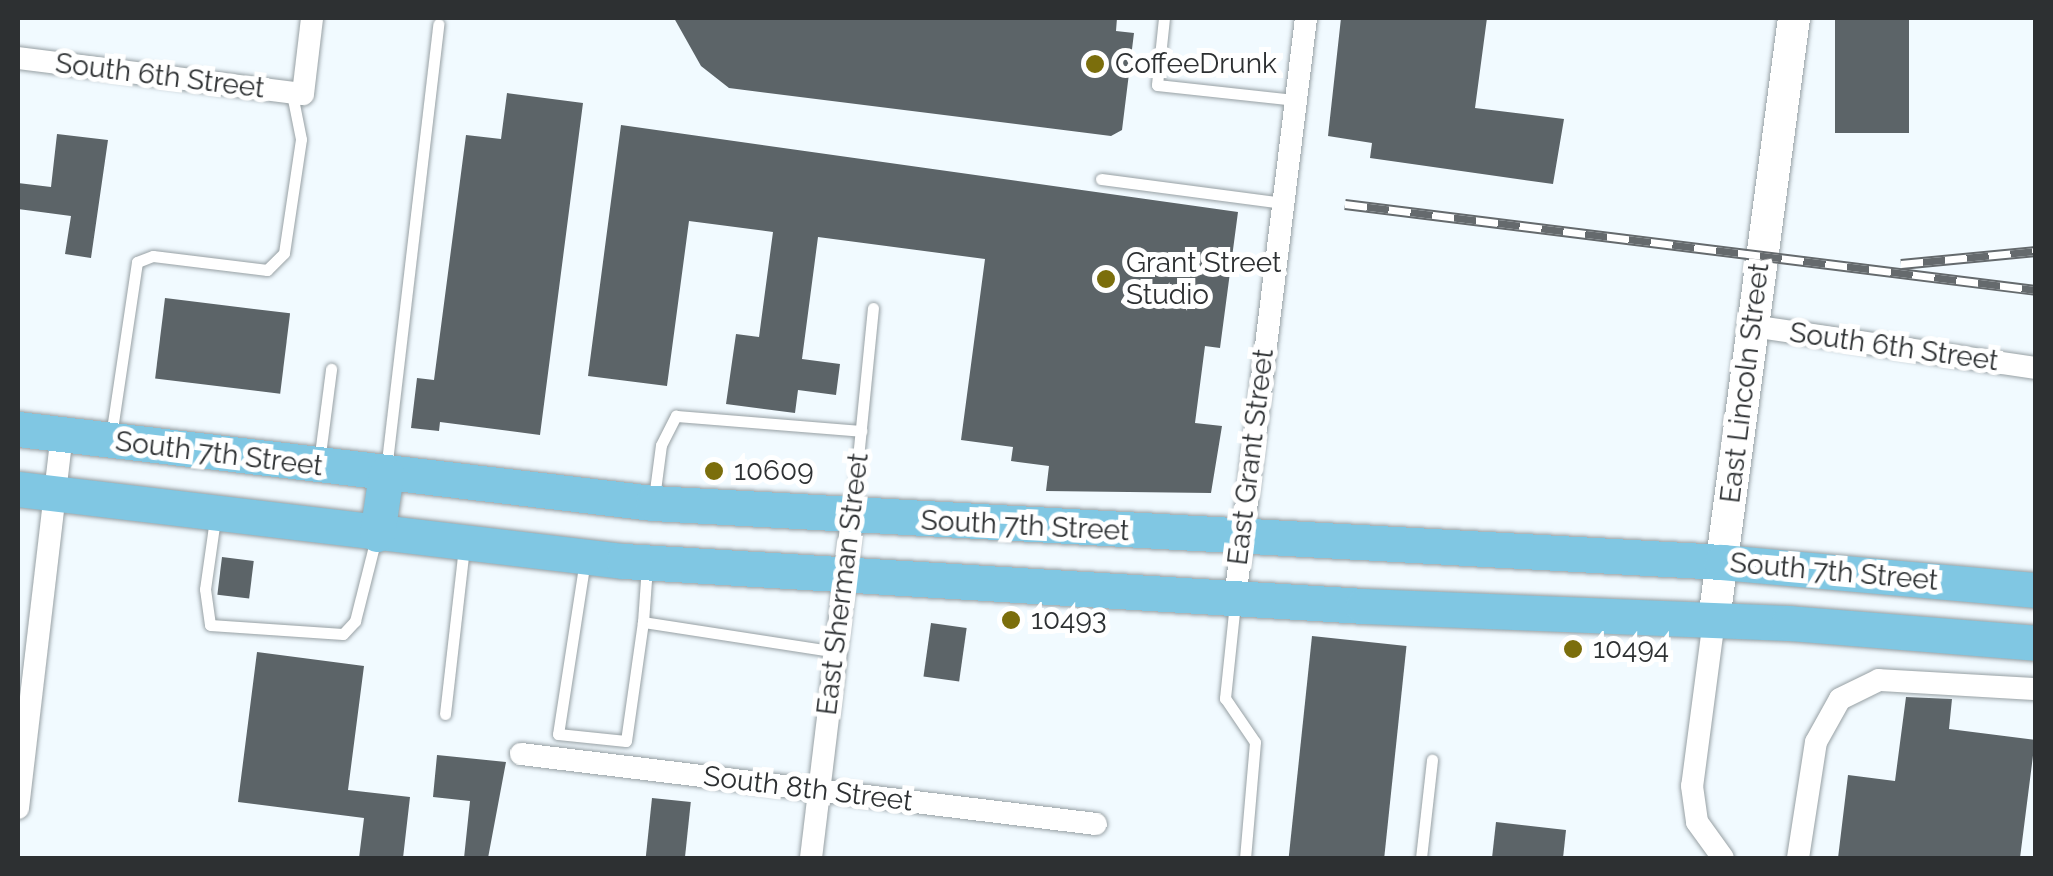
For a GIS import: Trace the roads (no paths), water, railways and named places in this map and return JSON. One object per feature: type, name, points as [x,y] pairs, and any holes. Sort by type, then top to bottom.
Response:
[{"type":"main road","name":"East Lincoln Street","points":[[1714,620],[1794,18]]},
{"type":"main road","name":"South 7th Street","points":[[18,429],[654,503],[1722,562],[2036,590]]},
{"type":"main road","points":[[377,534],[386,474]]},
{"type":"main road","name":"South 7th Street","points":[[18,489],[377,534],[647,562],[1235,599],[1714,620],[2036,643]]},
{"type":"street","points":[[296,92],[312,18]]},
{"type":"street","name":"East Grant Street","points":[[1235,599],[1306,18]]},
{"type":"street","name":"South 6th Street","points":[[18,58],[296,92]]},
{"type":"street","name":"South 6th Street","points":[[1752,326],[2036,368]]},
{"type":"street","points":[[18,808],[24,700],[62,434]]},
{"type":"street","name":"East Sherman Street","points":[[811,858],[852,516]]},
{"type":"street","name":"East Lincoln Street","points":[[1714,620],[1692,786],[1697,822],[1723,858]]},
{"type":"street","points":[[1798,858],[1816,742],[1840,700],[1879,680],[2036,690]]},
{"type":"street","name":"South 8th Street","points":[[521,754],[1096,824]]},
{"type":"lane","points":[[1164,18],[1157,86],[1296,100]]},
{"type":"lane","points":[[386,474],[438,24]]},
{"type":"lane","points":[[110,440],[137,262],[153,256],[267,270],[284,253],[302,139],[296,92]]},
{"type":"lane","points":[[1102,179],[1283,203]]},
{"type":"lane","name":"East Sherman Street","points":[[852,516],[873,308]]},
{"type":"lane","points":[[318,466],[330,369]]},
{"type":"lane","points":[[654,503],[661,445],[676,416],[861,431]]},
{"type":"lane","points":[[216,513],[205,589],[210,625],[343,634],[355,621],[377,534]]},
{"type":"lane","points":[[445,714],[464,544]]},
{"type":"lane","points":[[585,556],[558,734],[626,741],[643,622],[647,562]]},
{"type":"lane","points":[[1235,599],[1225,698],[1255,742],[1244,858]]},
{"type":"lane","points":[[643,622],[836,652]]},
{"type":"lane","points":[[1421,858],[1432,760]]},
{"type":"railway","points":[[1345,204],[2036,290]]},
{"type":"railway","points":[[1901,264],[2036,251]]},
{"type":"place","name":"CoffeeDrunk","points":[[1095,64]]},
{"type":"place","name":"Grant Street Studio","points":[[1106,279]]},
{"type":"place","name":"10609","points":[[714,471]]},
{"type":"place","name":"10493","points":[[1011,620]]},
{"type":"place","name":"10494","points":[[1573,649]]}]
